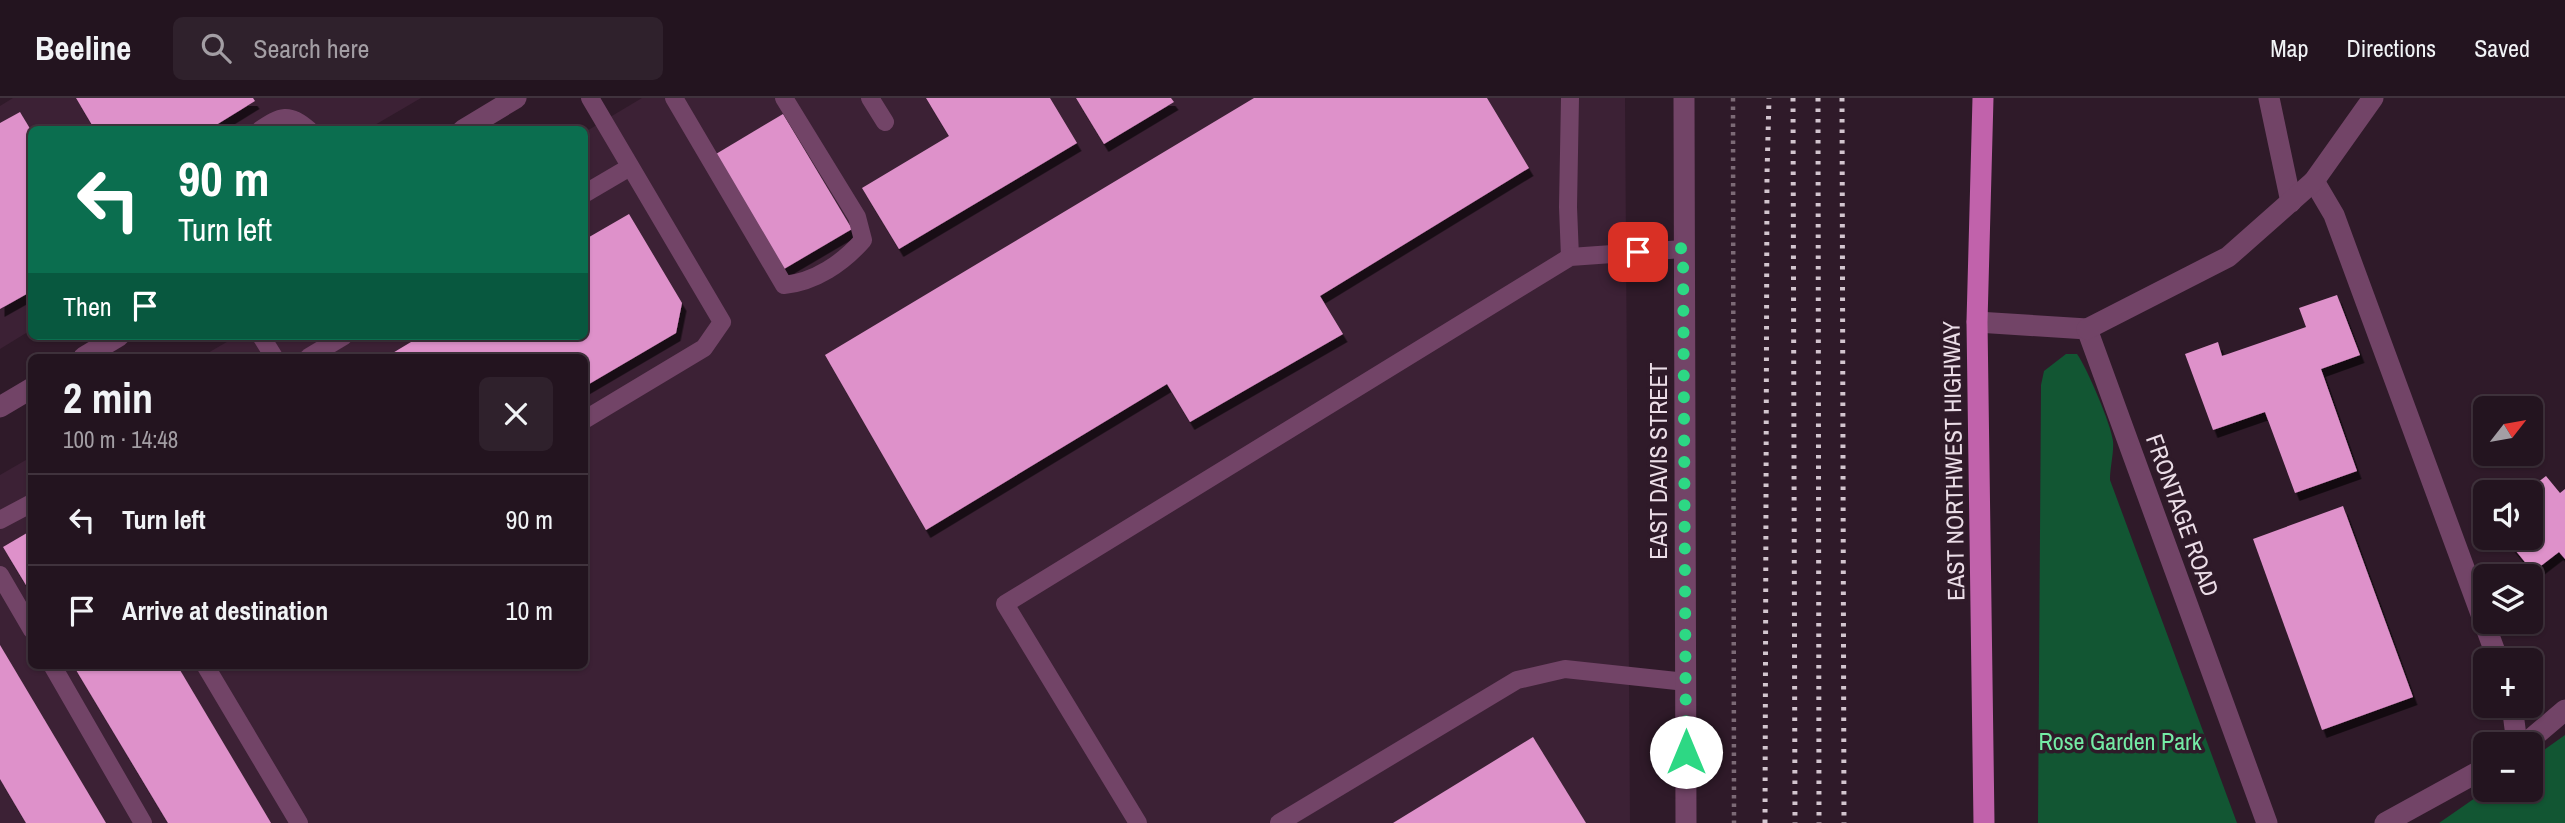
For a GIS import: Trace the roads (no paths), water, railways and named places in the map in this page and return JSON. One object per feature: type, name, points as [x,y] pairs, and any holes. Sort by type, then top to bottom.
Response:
[{"type":"main road","name":"EAST NORTHWEST HIGHWAY","points":[[1983,98],[1977,322],[1984,823]]},
{"type":"street","points":[[470,126],[516,98]]},
{"type":"street","name":"EAST DAVIS STREET","points":[[1684,98],[1686,823]]},
{"type":"street","points":[[2269,98],[2291,202]]},
{"type":"street","points":[[1977,322],[2087,329],[2228,257],[2314,181],[2373,98]]},
{"type":"street","points":[[2314,181],[2334,215],[2494,648]]},
{"type":"street","name":"FRONTAGE ROAD","points":[[2087,329],[2267,823]]},
{"type":"street","points":[[89,354],[112,340]]},
{"type":"street","points":[[0,407],[28,390]]},
{"type":"street","points":[[2539,732],[2565,710]]},
{"type":"street","points":[[2385,823],[2473,775]]},
{"type":"lane","points":[[588,418],[704,348],[722,322],[590,98]]},
{"type":"lane","points":[[674,98],[785,285],[803,282],[846,260],[863,240],[857,217],[785,98]]},
{"type":"lane","points":[[870,98],[885,122]]},
{"type":"lane","points":[[1570,98],[1570,257]]},
{"type":"lane","points":[[266,126],[279,118],[296,118],[305,126]]},
{"type":"lane","points":[[588,192],[631,167]]},
{"type":"lane","points":[[1138,823],[1005,604],[1570,257],[1683,248]]},
{"type":"lane","points":[[314,354],[337,340]]},
{"type":"lane","points":[[0,520],[28,505]]},
{"type":"lane","points":[[0,575],[28,623]]},
{"type":"lane","points":[[54,669],[143,823]]},
{"type":"lane","points":[[207,669],[299,823]]},
{"type":"lane","points":[[1279,823],[1517,680],[1565,669],[1686,682]]},
{"type":"railway","points":[[1765,823],[1769,98]]},
{"type":"railway","points":[[1793,98],[1795,823]]},
{"type":"railway","points":[[1818,98],[1819,823]]},
{"type":"railway","points":[[1842,98],[1844,823]]},
{"type":"park label","name":"Rose Garden Park","points":[[2120,741]]}]
